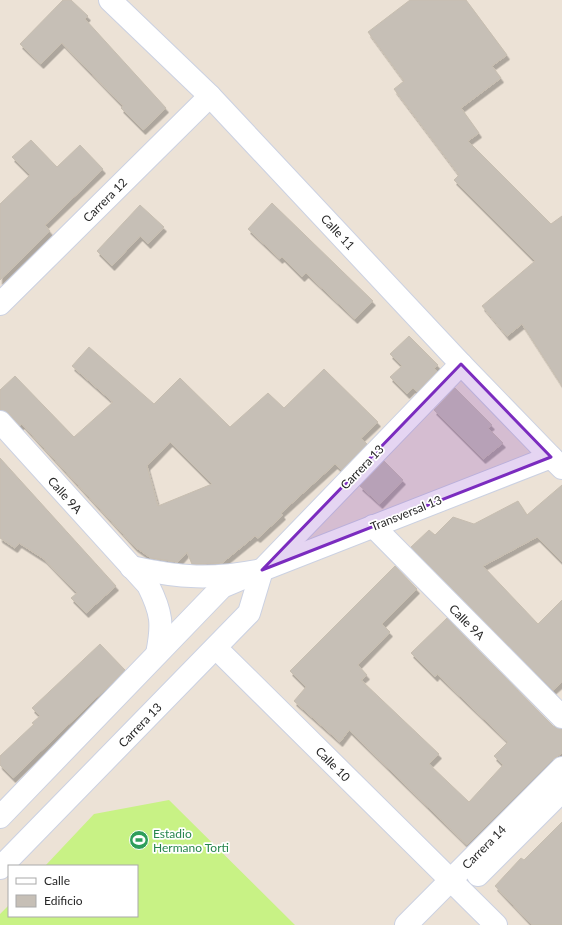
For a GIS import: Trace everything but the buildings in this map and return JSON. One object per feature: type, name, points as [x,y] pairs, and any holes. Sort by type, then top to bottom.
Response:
[{"type":"street","name":"Calle 11","points":[[110,0],[210,96],[462,364],[557,462]]},
{"type":"street","name":"Carrera 12","points":[[0,304],[210,96]]},
{"type":"street","name":"Carrera 13","points":[[0,817],[222,587],[262,570],[462,364]]},
{"type":"street","name":"Calle 9A","points":[[0,422],[148,585],[159,606],[162,630],[157,654]]},
{"type":"street","name":"Transversal 13","points":[[262,570],[373,526],[557,462]]},
{"type":"street","name":"Calle 9A","points":[[373,526],[562,717]]},
{"type":"street","points":[[131,567],[164,575],[196,578],[229,576],[262,570]]},
{"type":"street","name":"Carrera 13","points":[[0,868],[249,613],[262,570]]},
{"type":"street","name":"Calle 10","points":[[216,648],[456,885]]},
{"type":"street","name":"Carrera 14","points":[[406,925],[456,885],[562,768]]},
{"type":"street","points":[[427,925],[456,885],[562,791]]},
{"type":"street","points":[[456,885],[496,925]]},
{"type":"highlighted area","points":[[461,364],[551,457],[262,570]]},
{"type":"green space","name":"Estadio Hermano Torti","points":[[169,800],[295,925],[0,925],[0,914],[8,906],[8,917],[138,917],[138,865],[46,865],[94,814]]},
{"type":"place","name":"Estadio Hermano Torti","points":[[139,840]]}]
